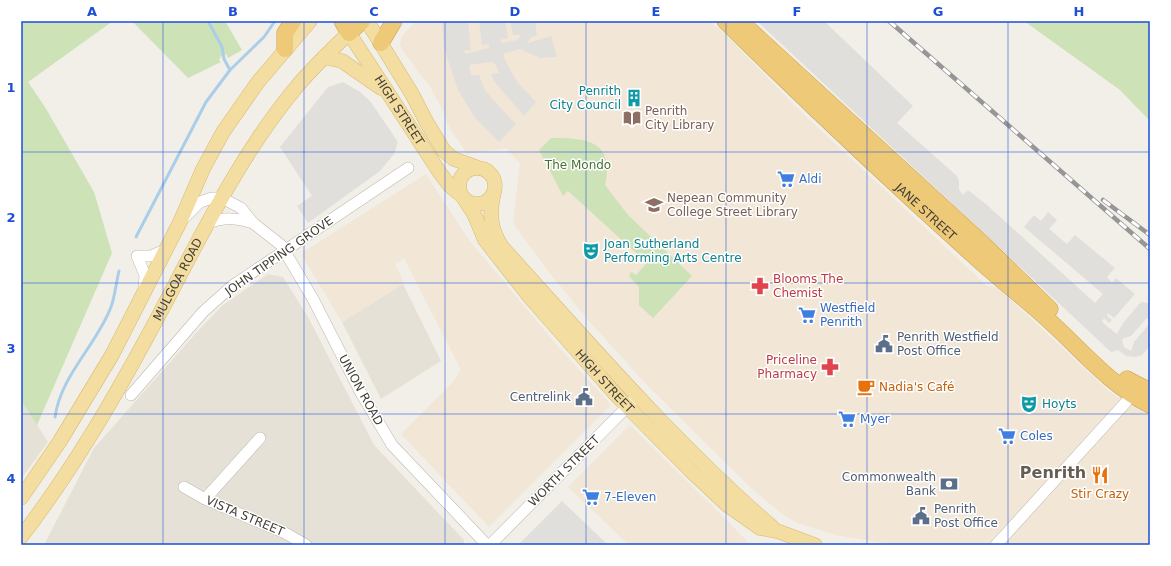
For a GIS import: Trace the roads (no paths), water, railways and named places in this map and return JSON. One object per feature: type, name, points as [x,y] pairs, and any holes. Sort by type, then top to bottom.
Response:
[{"type":"highway","points":[[285,49],[285,33],[293,21]]},
{"type":"highway","points":[[345,27],[362,21]]},
{"type":"highway","points":[[381,43],[394,21]]},
{"type":"highway","name":"JANE STREET","points":[[725,21],[799,94],[889,179],[982,263],[1044,316],[1102,370],[1141,391]]},
{"type":"highway","name":"JANE STREET","points":[[740,21],[982,243],[1105,360],[1141,391]]},
{"type":"highway","points":[[1141,391],[1150,404]]},
{"type":"main road","name":"MULGOA ROAD","points":[[21,498],[41,470],[78,412],[112,354],[167,249],[203,169],[226,128],[258,82],[310,21]]},
{"type":"main road","name":"HIGH STREET","points":[[367,21],[412,94],[444,151],[459,162],[476,167]]},
{"type":"main road","name":"MULGOA ROAD","points":[[21,537],[45,505],[94,429],[146,340],[222,198],[250,152],[278,111],[294,90],[324,57],[345,27]]},
{"type":"main road","name":"HIGH STREET","points":[[345,27],[440,173],[450,186],[463,198],[474,214],[485,240],[568,343],[628,407],[726,504],[760,528],[777,531],[815,545]]},
{"type":"main road","points":[[324,57],[342,61],[387,93]]},
{"type":"main road","points":[[476,167],[485,169],[492,176],[495,185],[494,192],[488,200],[479,204],[463,198],[458,185],[462,174],[466,170],[476,167]]},
{"type":"main road","name":"HIGH STREET","points":[[494,192],[490,218],[495,237],[502,247],[638,396],[736,495],[777,531]]},
{"type":"street","name":"JOHN TIPPING GROVE","points":[[131,395],[203,312],[232,286],[408,168]]},
{"type":"street","points":[[180,222],[200,202],[212,198],[222,198]]},
{"type":"street","name":"UNION ROAD","points":[[222,198],[241,208],[254,223],[275,239],[284,250],[313,299],[361,393],[392,445],[489,545]]},
{"type":"street","name":"UNION ROAD","points":[[208,223],[221,218],[235,218],[254,223]]},
{"type":"street","points":[[144,293],[144,275],[137,256],[151,256],[167,249]]},
{"type":"street","points":[[996,545],[1141,391]]},
{"type":"street","name":"WORTH STREET","points":[[489,545],[638,396]]},
{"type":"street","points":[[205,499],[260,438]]},
{"type":"street","name":"VISTA STREET","points":[[184,487],[205,499],[285,533],[306,545]]},
{"type":"waterway","points":[[136,237],[206,102],[230,70],[224,59],[222,47],[208,21]]},
{"type":"waterway","points":[[230,70],[264,37],[275,21]]},
{"type":"waterway","points":[[55,417],[64,388],[71,374],[105,321],[114,298],[119,271]]},
{"type":"railway","points":[[889,21],[1150,249]]},
{"type":"railway","points":[[1103,200],[1150,235]]},
{"type":"place","name":"Penrith City Council","points":[[634,98]]},
{"type":"place","name":"Penrith City Library","points":[[632,118]]},
{"type":"place","name":"Aldi","points":[[786,179]]},
{"type":"place","name":"Nepean Community College Street Library","points":[[654,205]]},
{"type":"place","name":"Joan Sutherland Performing Arts Centre","points":[[591,251]]},
{"type":"place","name":"Blooms The Chemist","points":[[760,286]]},
{"type":"place","name":"Westfield Penrith","points":[[807,315]]},
{"type":"place","name":"Penrith Westfield Post Office","points":[[884,344]]},
{"type":"place","name":"Priceline Pharmacy","points":[[830,367]]},
{"type":"place","name":"Nadia's Café","points":[[866,387]]},
{"type":"place","name":"Centrelink","points":[[584,397]]},
{"type":"place","name":"Hoyts","points":[[1029,404]]},
{"type":"place","name":"Myer","points":[[847,419]]},
{"type":"place","name":"Coles","points":[[1007,436]]},
{"type":"place","name":"Stir Crazy","points":[[1100,475]]},
{"type":"place","name":"Commonwealth Bank","points":[[949,484]]},
{"type":"place","name":"7-Eleven","points":[[591,497]]},
{"type":"place","name":"Penrith Post Office","points":[[921,516]]},
{"type":"district","name":"Penrith","points":[[1053,472]]},
{"type":"park label","name":"The Mondo","points":[[578,165]]}]
